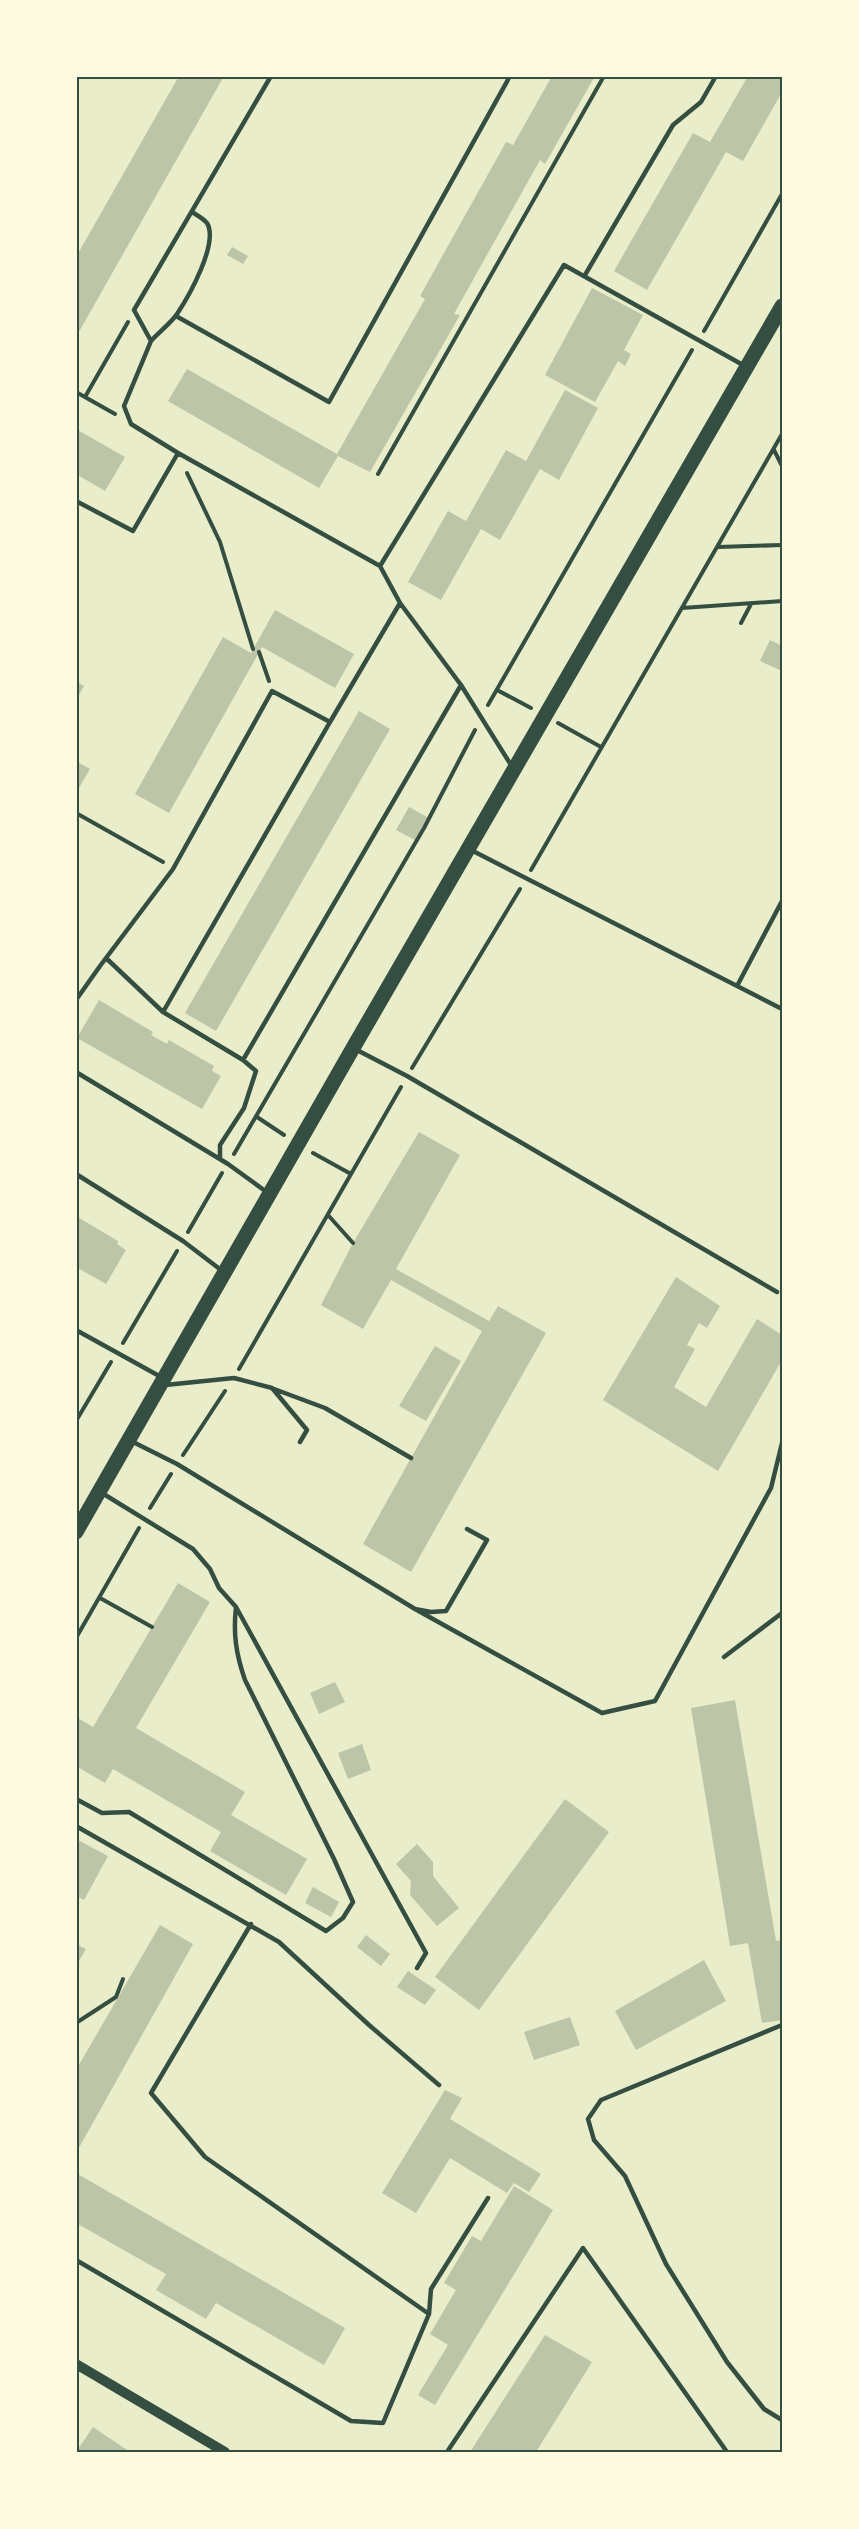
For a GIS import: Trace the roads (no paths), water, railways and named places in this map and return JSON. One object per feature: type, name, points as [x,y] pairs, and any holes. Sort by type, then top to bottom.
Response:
[{"type":"main road","points":[[76,1532],[353,1048],[782,308]]},
{"type":"street","points":[[76,2364],[225,2452]]},
{"type":"lane","points":[[152,341],[134,310],[271,76]]},
{"type":"lane","points":[[176,316],[329,402],[510,76]]},
{"type":"lane","points":[[585,275],[673,125],[701,102],[716,76]]},
{"type":"lane","points":[[192,212],[207,222],[212,239],[189,294],[176,316],[152,341],[124,406],[131,424],[178,453],[380,566],[400,603],[461,685],[514,769]]},
{"type":"lane","points":[[380,566],[564,265],[747,367]]},
{"type":"lane","points":[[76,501],[134,531],[178,453]]},
{"type":"lane","points":[[163,1012],[400,603]]},
{"type":"lane","points":[[243,1060],[461,685]]},
{"type":"lane","points":[[76,1000],[173,869],[272,691],[330,722]]},
{"type":"lane","points":[[469,849],[783,1009]]},
{"type":"lane","points":[[737,986],[783,901]]},
{"type":"lane","points":[[106,958],[163,1012],[243,1060],[256,1071],[244,1108],[220,1145],[220,1158]]},
{"type":"lane","points":[[353,1048],[407,1076],[777,1292]]},
{"type":"lane","points":[[76,1072],[220,1158],[270,1195]]},
{"type":"lane","points":[[76,1174],[183,1241],[224,1273]]},
{"type":"lane","points":[[76,1330],[161,1382],[234,1378],[272,1388],[325,1408],[411,1458]]},
{"type":"lane","points":[[272,1388],[307,1430],[300,1442]]},
{"type":"lane","points":[[129,1440],[177,1464],[415,1609],[602,1713],[655,1701],[771,1488],[783,1443]]},
{"type":"lane","points":[[99,1492],[193,1549],[210,1569],[219,1588],[236,1607],[426,1953],[417,1968]]},
{"type":"lane","points":[[415,1609],[430,1612],[446,1611],[487,1540],[467,1529]]},
{"type":"lane","points":[[76,1799],[102,1813],[129,1812],[326,1931],[343,1918],[353,1902],[237,1659],[233,1633],[236,1607]]},
{"type":"lane","points":[[724,1657],[783,1612]]},
{"type":"lane","points":[[76,1827],[251,1924],[279,1942],[369,2025],[439,2085]]},
{"type":"lane","points":[[251,1924],[151,2093],[205,2157],[429,2314]]},
{"type":"lane","points":[[783,2025],[601,2100],[588,2119],[594,2140],[625,2176],[666,2264],[727,2362],[764,2409],[783,2420]]},
{"type":"lane","points":[[76,2260],[351,2421],[383,2423],[429,2314],[431,2289],[488,2198]]},
{"type":"lane","points":[[447,2452],[583,2248],[727,2452]]}]
